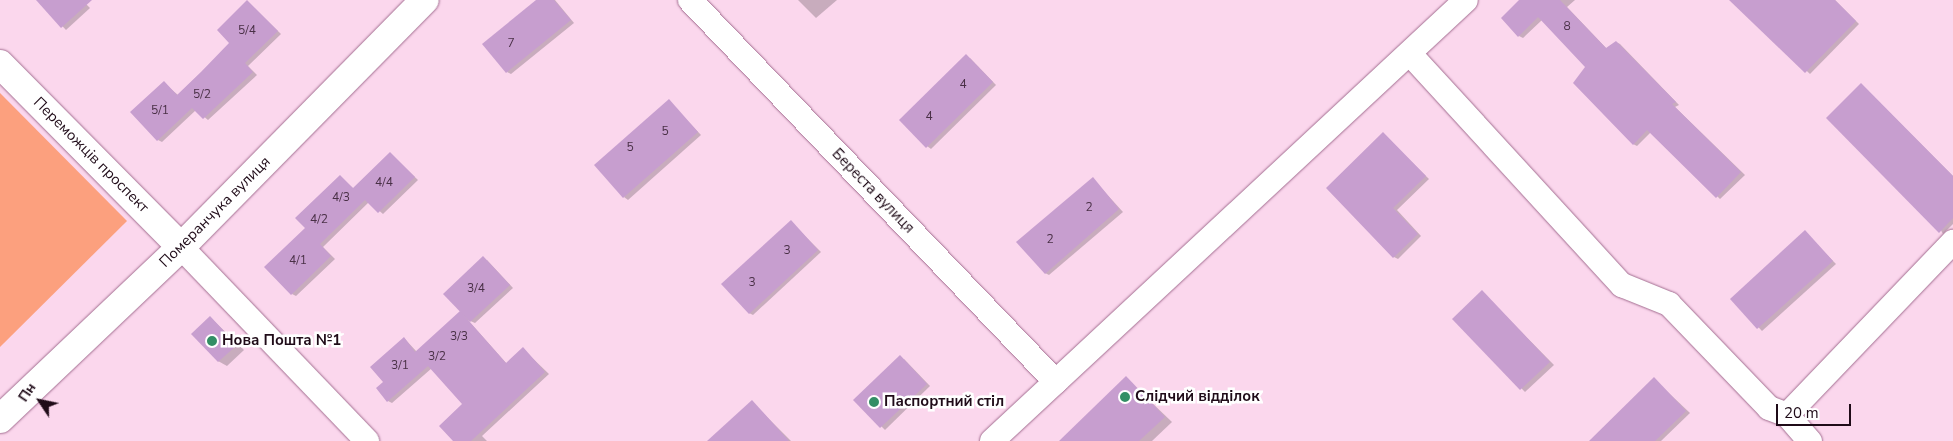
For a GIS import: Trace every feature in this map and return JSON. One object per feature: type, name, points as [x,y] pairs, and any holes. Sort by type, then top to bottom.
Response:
[{"type":"street","name":"Померанчука вулиця","points":[[4,409],[181,247],[425,0]]},
{"type":"street","name":"Береста вулиця","points":[[690,0],[1056,382]]},
{"type":"street","points":[[992,441],[1466,0]]},
{"type":"street","points":[[1410,54],[1622,285],[1669,304],[1769,408],[1787,415],[1810,441]]},
{"type":"street","name":"Переможців проспект","points":[[0,64],[181,247]]},
{"type":"street","points":[[1787,415],[1953,242]]},
{"type":"street","points":[[181,247],[367,441]]},
{"type":"shaded area","points":[[0,93],[127,221],[0,347]]},
{"type":"building","points":[[36,0],[92,0],[61,28]]},
{"type":"building","points":[[247,0],[278,31],[245,63],[253,72],[203,119],[192,108],[157,141],[130,112],[164,81],[177,95],[229,43],[217,30]]},
{"type":"building","points":[[536,0],[554,0],[571,20],[506,73],[482,44]]},
{"type":"building","points":[[1519,0],[1560,0],[1606,48],[1616,41],[1676,102],[1672,104],[1741,172],[1716,198],[1647,130],[1633,145],[1573,83],[1585,67],[1538,17],[1518,37],[1501,18]]},
{"type":"building","points":[[1729,0],[1835,0],[1856,21],[1805,73]]},
{"type":"building","points":[[966,54],[993,82],[926,148],[899,120]]},
{"type":"building","points":[[1861,83],[1953,176],[1953,218],[1939,233],[1826,118]]},
{"type":"building","points":[[669,99],[698,132],[623,198],[594,165]]},
{"type":"building","points":[[1383,132],[1426,176],[1393,208],[1418,234],[1393,258],[1326,188]]},
{"type":"building","points":[[390,152],[415,177],[378,213],[365,200],[320,244],[331,256],[291,295],[264,267],[305,228],[295,218],[340,175],[353,188]]},
{"type":"building","points":[[1093,177],[1119,209],[1045,274],[1016,242]]},
{"type":"building","points":[[791,220],[818,250],[749,314],[721,284]]},
{"type":"building","points":[[1805,230],[1833,261],[1757,329],[1730,299]]},
{"type":"building","points":[[483,256],[510,285],[470,322],[443,294]]},
{"type":"building","points":[[1482,290],[1550,362],[1520,390],[1452,319]]},
{"type":"building","points":[[460,311],[506,363],[523,347],[545,372],[471,441],[453,441],[439,426],[462,404],[428,366],[387,402],[376,388],[383,382],[370,367],[404,337],[415,352]]},
{"type":"building","points":[[210,316],[237,345],[218,362],[191,334]]},
{"type":"building","points":[[900,355],[927,384],[880,428],[853,400]]},
{"type":"building","name":"Слідчий відділок","points":[[1126,376],[1165,417],[1139,441],[1059,441]]},
{"type":"building","points":[[1654,377],[1686,411],[1655,441],[1589,441]]},
{"type":"building","points":[[752,400],[789,441],[707,441]]},
{"type":"place","name":"Нова Пошта №1","points":[[212,341]]},
{"type":"place","name":"Слідчий відділок","points":[[1125,397]]},
{"type":"place","name":"Паспортний стіл","points":[[874,402]]}]
